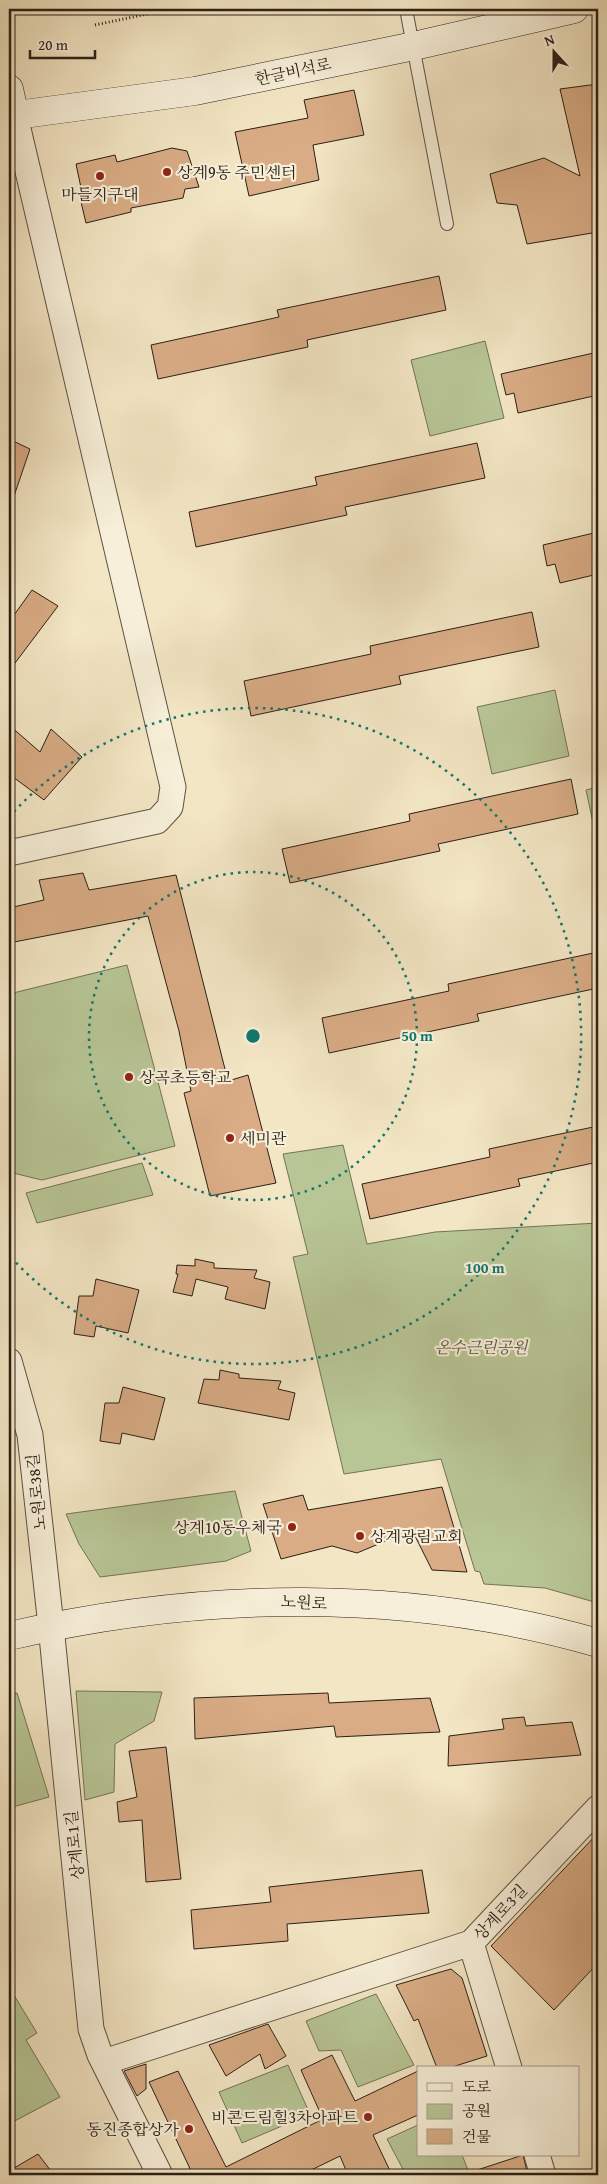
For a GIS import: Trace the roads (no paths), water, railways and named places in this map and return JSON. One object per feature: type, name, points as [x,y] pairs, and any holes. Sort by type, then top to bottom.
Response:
[{"type":"main road","name":"한글비석로","points":[[12,116],[195,91],[414,46],[574,9]]},
{"type":"main road","points":[[9,89],[12,116]]},
{"type":"main road","name":"노원로","points":[[9,1636],[51,1626],[130,1613],[206,1604],[267,1601],[415,1606],[561,1632],[598,1643]]},
{"type":"street","points":[[9,853],[157,821],[170,807],[173,787],[12,116]]},
{"type":"street","name":"노원로38길","points":[[9,1361],[30,1434],[51,1626]]},
{"type":"street","name":"상계로1길","points":[[51,1626],[92,2029],[104,2062],[160,2175]]},
{"type":"street","name":"상계로3길","points":[[509,2066],[471,1943],[598,1808]]},
{"type":"street","points":[[104,2062],[471,1943]]},
{"type":"street","points":[[537,2156],[543,2175]]},
{"type":"lane","points":[[406,9],[446,224]]},
{"type":"place","name":"상계9동 주민센터","points":[[167,172]]},
{"type":"place","name":"마들지구대","points":[[100,176]]},
{"type":"place","name":"상곡초등학교","points":[[129,1077]]},
{"type":"place","name":"세미관","points":[[230,1138]]},
{"type":"place","name":"상계10동우체국","points":[[292,1527]]},
{"type":"place","name":"상계광림교회","points":[[360,1536]]},
{"type":"place","name":"비콘드림힐3차아파트","points":[[368,2117]]},
{"type":"place","name":"동진종합상가","points":[[189,2129]]},
{"type":"park label","name":"온수근린공원","points":[[481,1347]]}]
